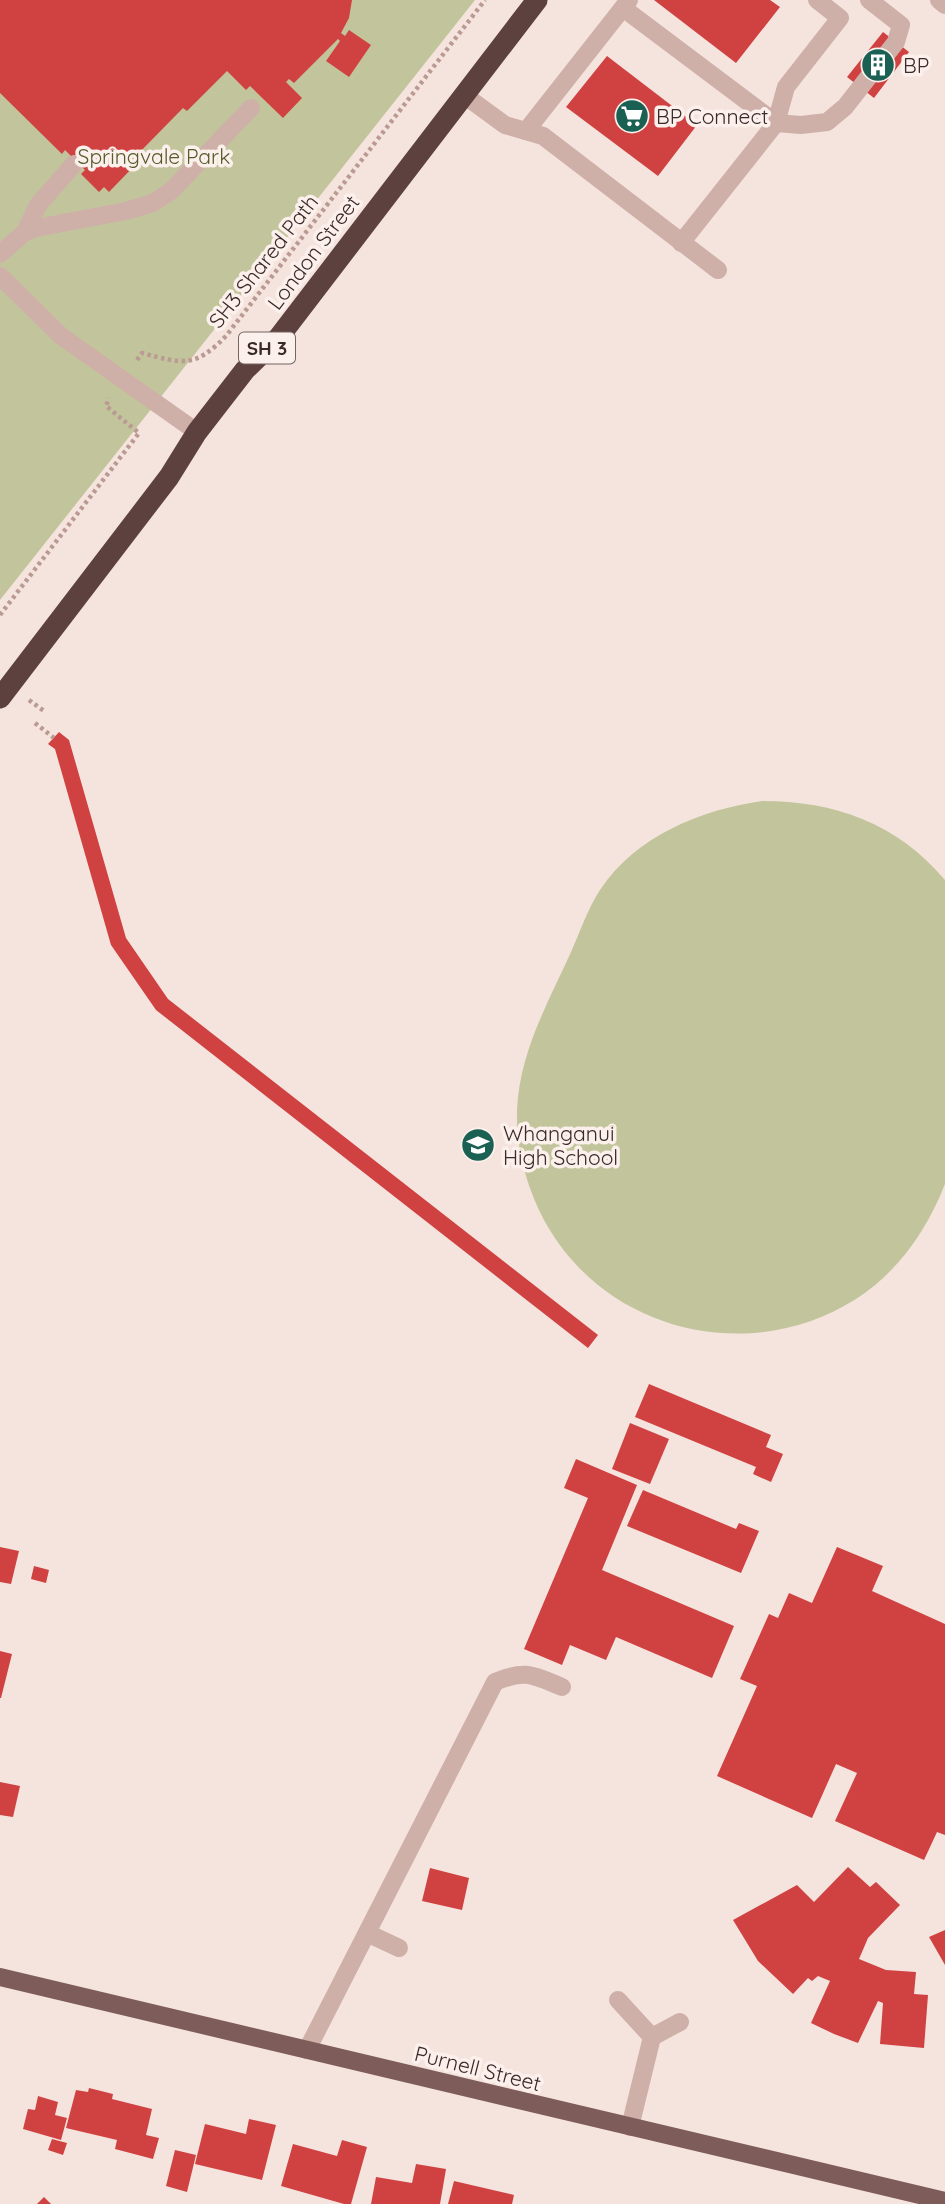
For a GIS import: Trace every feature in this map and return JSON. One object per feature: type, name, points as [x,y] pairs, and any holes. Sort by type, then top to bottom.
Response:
[{"type":"highway","name":"London Street","points":[[0,698],[169,477],[197,432],[245,370],[279,337],[537,0]]},
{"type":"main road","name":"Purnell Street","points":[[0,1977],[945,2201]]},
{"type":"lane","points":[[526,131],[626,4],[776,123],[801,125],[827,122],[845,107],[896,42],[901,25],[869,0]]},
{"type":"lane","points":[[939,0],[945,5]]},
{"type":"lane","points":[[681,243],[776,123],[786,87],[839,18],[822,2]]},
{"type":"lane","points":[[464,95],[505,125],[542,136],[718,270]]},
{"type":"lane","points":[[0,254],[26,232],[36,228],[126,211],[153,203],[171,191],[251,108]]},
{"type":"lane","points":[[26,232],[38,205],[74,164]]},
{"type":"lane","points":[[0,276],[61,335],[197,432]]},
{"type":"lane","points":[[307,2050],[495,1682],[514,1673],[535,1676],[562,1687]]},
{"type":"lane","points":[[367,1933],[400,1948]]},
{"type":"lane","points":[[618,2000],[652,2037]]},
{"type":"lane","points":[[630,2127],[652,2037],[680,2022]]},
{"type":"path","name":"SH3 Shared Path","points":[[0,615],[139,433],[106,406],[109,396],[142,354],[181,361],[197,360],[210,352],[226,336],[485,0]]},
{"type":"path","points":[[37,706],[44,711]]},
{"type":"path","points":[[35,723],[54,738]]},
{"type":"green space","name":"Springvale Park","points":[[0,0],[475,0],[0,600]]},
{"type":"green space","points":[[762,801],[815,805],[863,819],[906,844],[945,880],[945,1184],[929,1218],[909,1249],[885,1276],[856,1299],[815,1319],[773,1331],[729,1333],[687,1328],[646,1314],[608,1293],[575,1264],[548,1227],[529,1185],[521,1156],[517,1111],[523,1069],[536,1029],[592,904],[615,871],[651,840],[671,829],[716,811]]},
{"type":"building","points":[[0,0],[352,0],[349,18],[341,33],[345,36],[349,30],[371,45],[349,77],[326,61],[340,41],[338,39],[294,83],[289,79],[286,82],[302,98],[283,118],[250,86],[246,90],[227,71],[187,111],[183,108],[133,159],[137,163],[109,192],[104,187],[99,192],[81,174],[85,170],[65,150],[62,154],[0,93]]},
{"type":"building","points":[[654,0],[770,0],[780,7],[736,63]]},
{"type":"building","name":"BP","points":[[883,32],[909,52],[874,98],[847,77]]},
{"type":"building","name":"BP Connect","points":[[607,56],[697,125],[658,176],[566,107]]},
{"type":"building","points":[[59,732],[69,740],[126,938],[168,999],[598,1335],[588,1348],[156,1010],[111,945],[55,749],[48,744]]},
{"type":"building","points":[[649,1384],[771,1435],[766,1447],[783,1454],[771,1482],[753,1474],[756,1467],[635,1417]]},
{"type":"building","points":[[630,1423],[669,1439],[650,1484],[612,1469]]},
{"type":"building","points":[[576,1459],[637,1485],[602,1570],[734,1626],[712,1678],[616,1637],[606,1660],[570,1645],[562,1665],[524,1649],[588,1498],[564,1488]]},
{"type":"building","points":[[643,1490],[736,1529],[739,1523],[759,1531],[741,1573],[627,1526]]},
{"type":"building","points":[[0,1547],[19,1551],[11,1584],[0,1582]]},
{"type":"building","points":[[837,1547],[883,1566],[872,1591],[945,1624],[945,1835],[937,1832],[924,1860],[835,1821],[857,1773],[836,1764],[812,1818],[717,1776],[757,1686],[740,1679],[769,1614],[778,1618],[789,1593],[812,1603]]},
{"type":"building","points":[[34,1566],[49,1570],[46,1583],[31,1579]]},
{"type":"building","points":[[0,1651],[12,1654],[1,1698],[0,1698]]},
{"type":"building","points":[[0,1782],[20,1786],[13,1817],[0,1815]]},
{"type":"building","points":[[848,1867],[870,1887],[876,1882],[900,1905],[868,1938],[859,1959],[886,1970],[916,1972],[914,1994],[928,1995],[924,2048],[880,2044],[883,2003],[878,2001],[858,2043],[811,2023],[830,1981],[818,1976],[812,1981],[808,1978],[793,1994],[758,1961],[733,1920],[797,1885],[814,1902]]},
{"type":"building","points":[[430,1868],[469,1878],[462,1910],[422,1901]]},
{"type":"building","points":[[945,1930],[945,1965],[929,1937]]},
{"type":"building","points":[[89,2088],[113,2094],[112,2099],[152,2109],[146,2135],[159,2138],[153,2159],[115,2149],[117,2140],[66,2128],[76,2090],[88,2092]]},
{"type":"building","points":[[38,2096],[58,2102],[55,2115],[67,2118],[61,2140],[23,2129],[28,2109],[35,2110]]},
{"type":"building","points":[[249,2119],[276,2125],[262,2180],[195,2164],[205,2124],[246,2134]]},
{"type":"building","points":[[52,2139],[67,2143],[63,2155],[48,2150]]},
{"type":"building","points":[[342,2140],[367,2147],[351,2204],[281,2186],[293,2144],[337,2156]]},
{"type":"building","points":[[175,2150],[196,2155],[187,2192],[166,2186]]},
{"type":"building","points":[[416,2164],[446,2169],[440,2204],[371,2204],[376,2177],[412,2183]]},
{"type":"building","points":[[454,2181],[514,2195],[512,2204],[448,2204]]},
{"type":"building","points":[[44,2197],[51,2204],[37,2204]]},
{"type":"place","name":"BP","points":[[878,65]]},
{"type":"place","name":"BP Connect","points":[[632,116]]},
{"type":"place","name":"Whanganui High School","points":[[478,1145]]}]
